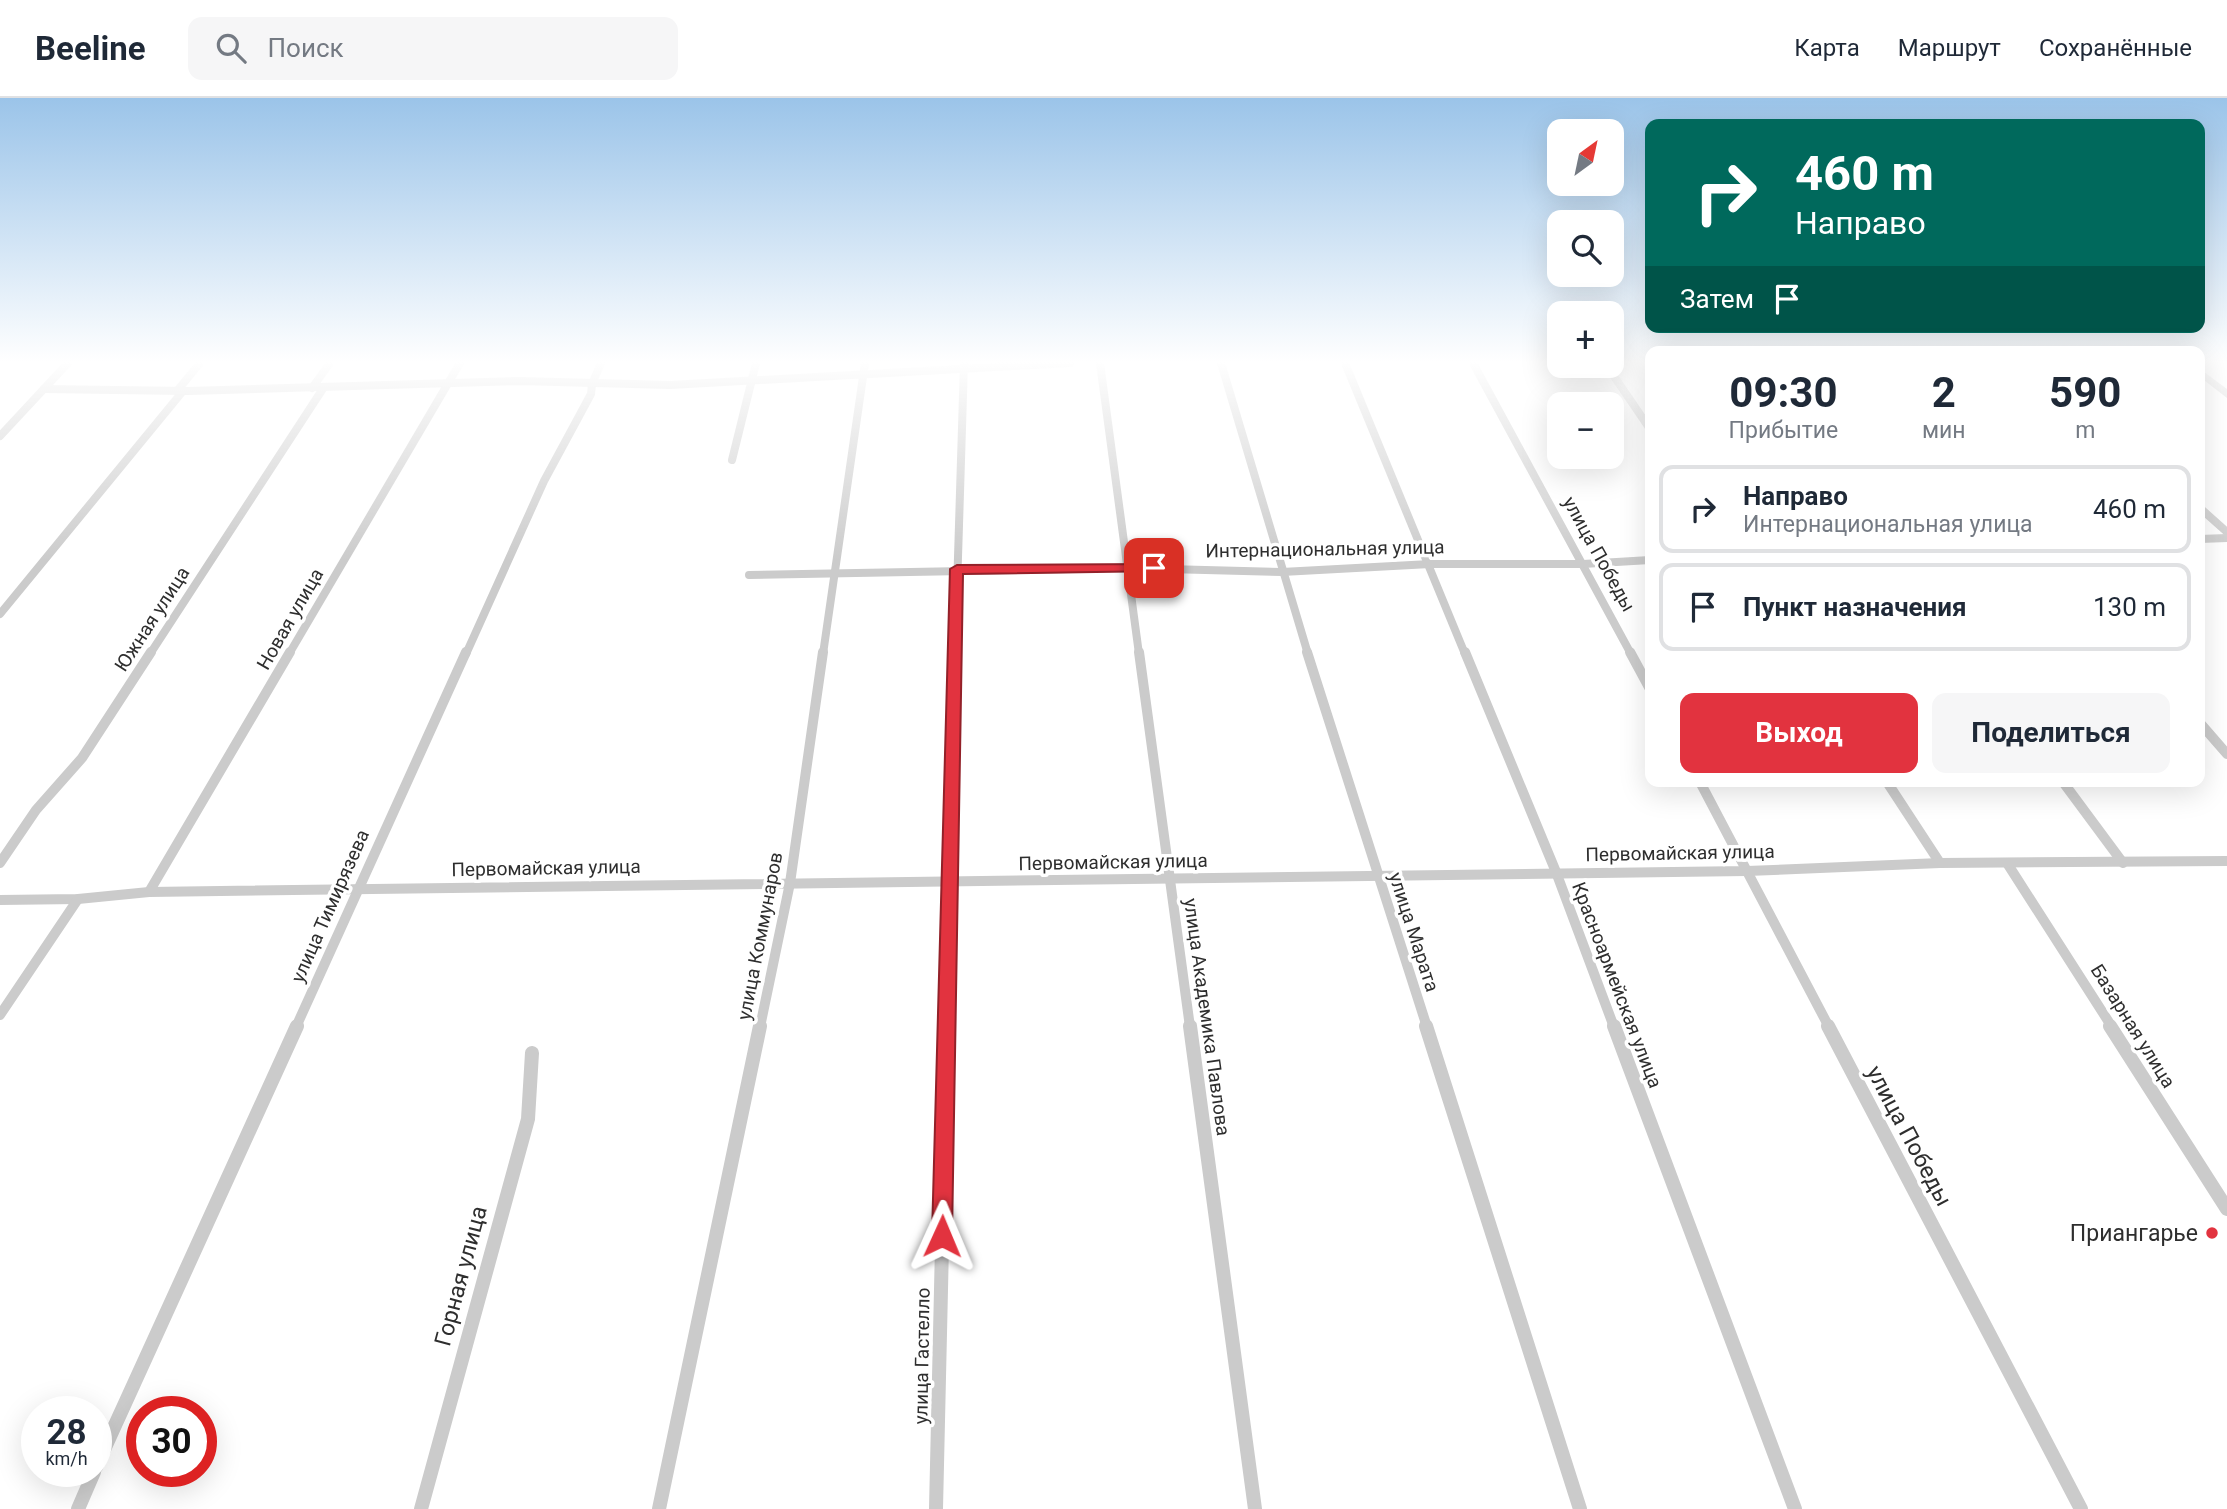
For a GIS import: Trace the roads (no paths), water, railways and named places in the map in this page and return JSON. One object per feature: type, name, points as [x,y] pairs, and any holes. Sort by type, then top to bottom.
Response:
[{"type":"street","points":[[0,614],[149,429]]},
{"type":"street","name":"Южная улица","points":[[0,863],[36,810],[82,758],[297,429]]},
{"type":"street","name":"Новая улица","points":[[149,892],[421,429]]},
{"type":"street","name":"улица Тимирязева","points":[[112,1432],[544,481],[572,429]]},
{"type":"street","points":[[732,460],[740,429]]},
{"type":"street","name":"улица Коммунаров","points":[[659,1509],[790,883],[855,429]]},
{"type":"street","name":"улица Гастелло","points":[[936,1509],[962,429]]},
{"type":"street","name":"улица Академика Павлова","points":[[1109,429],[1255,1509]]},
{"type":"street","name":"улица Марата","points":[[1240,429],[1377,875],[1580,1509]]},
{"type":"street","name":"Красноармейская улица","points":[[1373,429],[1556,872],[1795,1509]]},
{"type":"street","name":"улица Победы","points":[[1509,429],[1645,680]]},
{"type":"street","points":[[2205,512],[2227,532]]},
{"type":"street","points":[[2205,539],[2227,538]]},
{"type":"street","name":"Интернациональная улица","points":[[749,575],[957,569],[1129,568],[1282,572],[1430,564],[1583,564],[1645,560]]},
{"type":"street","points":[[2205,729],[2227,754]]},
{"type":"street","name":"улица Победы","points":[[1703,787],[2081,1509]]},
{"type":"street","points":[[1890,787],[1940,863]]},
{"type":"street","points":[[2067,787],[2123,863]]},
{"type":"street","name":"Первомайская улица","points":[[0,900],[78,899],[149,892],[358,891],[498,886],[1747,871],[1940,863],[2227,862]]},
{"type":"street","name":"Базарная улица","points":[[2007,863],[2227,1209]]},
{"type":"street","points":[[0,1015],[78,899]]},
{"type":"street","name":"Горная улица","points":[[421,1509],[528,1119],[532,1053]]},
{"type":"street","points":[[78,1509],[88,1487]]},
{"type":"place","name":"Приангарье","points":[[2212,1233]]}]
